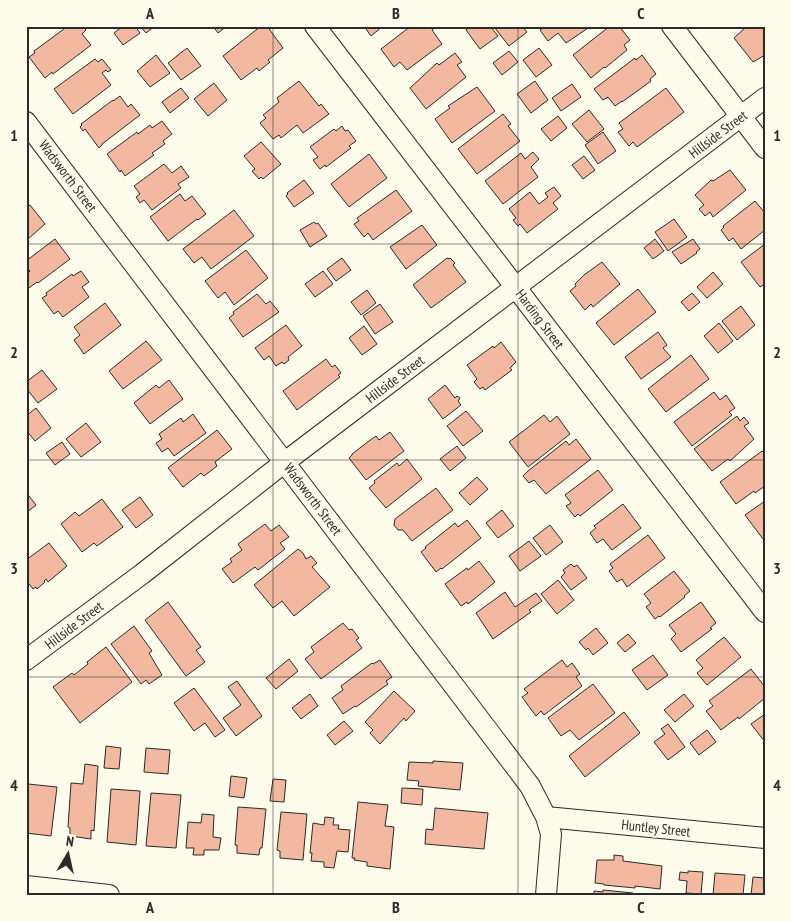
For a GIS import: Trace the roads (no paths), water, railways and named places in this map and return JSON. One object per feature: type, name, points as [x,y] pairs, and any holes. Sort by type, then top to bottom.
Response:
[{"type":"street","name":"Harding Street","points":[[315,26],[765,612]]},
{"type":"street","points":[[672,26],[765,148]]},
{"type":"street","name":"Hillside Street","points":[[28,656],[142,574],[285,462],[765,98]]},
{"type":"street","name":"Wadsworth Street","points":[[26,122],[524,778],[546,817],[551,834],[546,895]]},
{"type":"street","name":"Huntley Street","points":[[546,817],[765,838]]},
{"type":"street","points":[[26,886],[109,895]]}]
